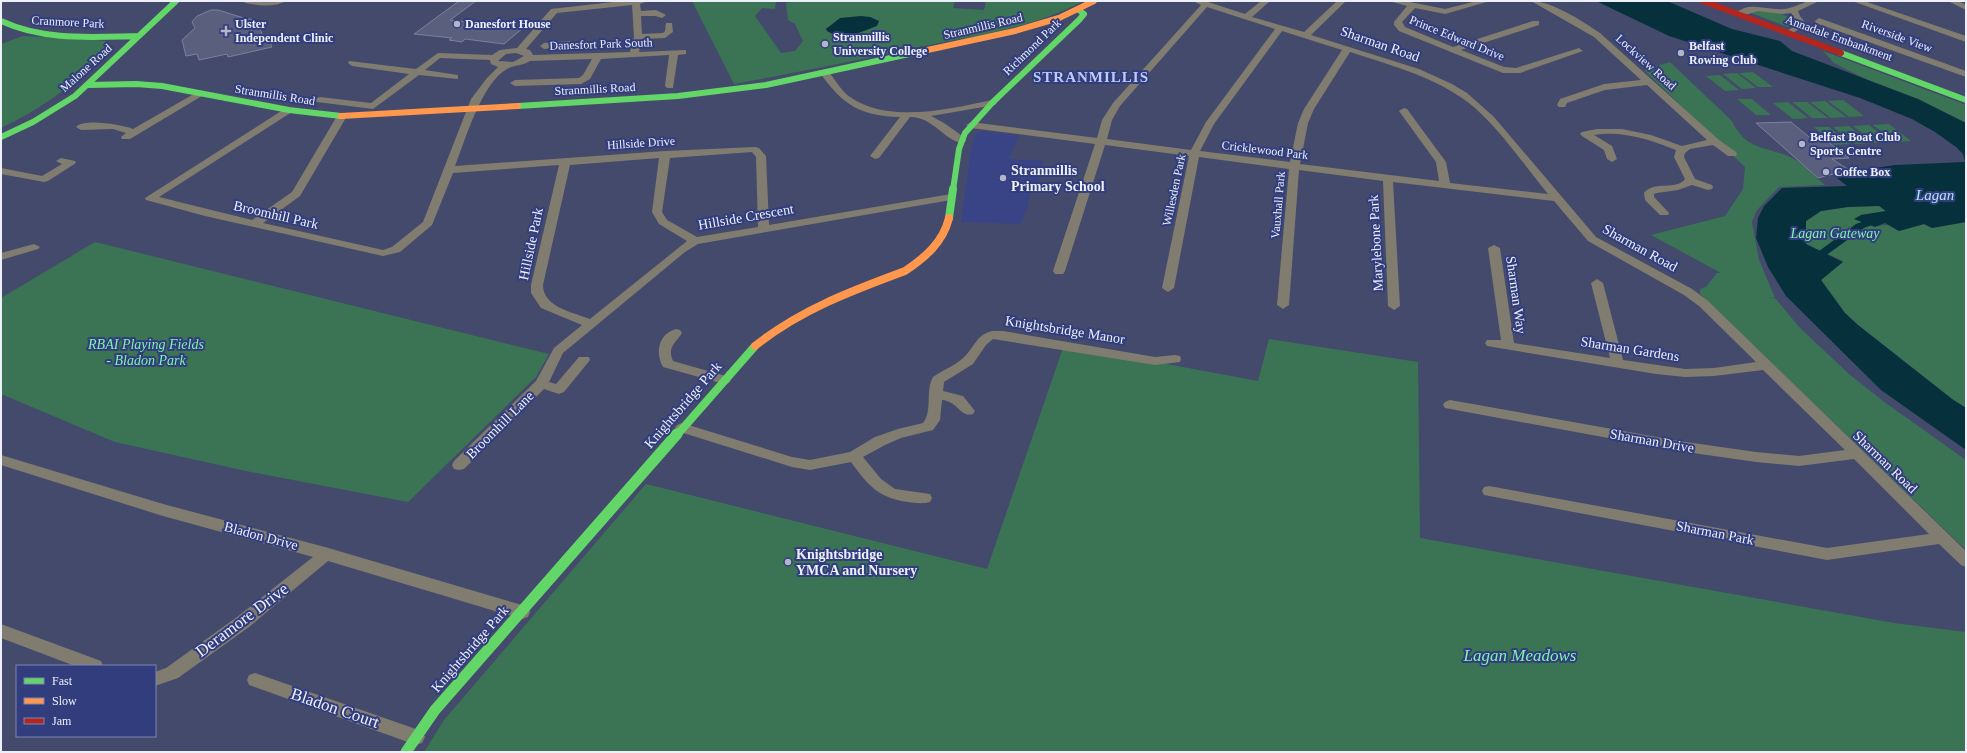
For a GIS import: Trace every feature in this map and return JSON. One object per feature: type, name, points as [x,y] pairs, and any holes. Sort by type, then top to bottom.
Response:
[{"type":"street","name":"Malone Road","points":[[1,137],[56,110],[89,85],[138,36],[176,1]]},
{"type":"street","points":[[248,1],[261,3],[281,1]]},
{"type":"street","name":"Stranmillis Road","points":[[89,85],[147,84],[289,110],[342,116],[699,94],[766,85],[1015,31],[1036,26],[1079,10],[1094,1]]},
{"type":"street","points":[[1247,17],[1266,1]]},
{"type":"street","points":[[1306,35],[1342,1]]},
{"type":"street","points":[[1393,1],[1445,12],[1486,1]]},
{"type":"street","name":"Lockview Road","points":[[1536,1],[1589,29],[1715,142],[1732,154]]},
{"type":"street","name":"Annadale Embankment","points":[[1703,1],[1789,32],[1966,100]]},
{"type":"street","points":[[1739,14],[1757,8],[1782,12],[1794,10],[1814,1]]},
{"type":"street","points":[[1856,1],[1966,39]]},
{"type":"street","points":[[1952,1],[1966,8]]},
{"type":"street","points":[[520,50],[540,29],[554,11],[640,2],[636,14],[638,37],[634,55]]},
{"type":"street","points":[[1059,271],[1107,120],[1116,105],[1199,2]]},
{"type":"street","name":"Sharman Road","points":[[1199,2],[1348,48],[1430,77],[1473,100],[1491,119],[1592,239],[1696,297],[1966,561]]},
{"type":"street","name":"Prince Edward Drive","points":[[1412,6],[1398,22],[1399,27],[1454,48],[1503,70],[1512,72],[1579,51]]},
{"type":"street","name":"Richmond Park","points":[[961,140],[972,125],[992,103],[1079,20],[1084,14],[1079,10]]},
{"type":"street","points":[[1789,32],[1803,25],[1796,17],[1794,10]]},
{"type":"street","points":[[636,14],[656,13],[662,15]]},
{"type":"street","name":"Cranmore Park","points":[[1,21],[7,27],[23,31],[86,36],[138,36]]},
{"type":"street","name":"Riverside View","points":[[1819,21],[1966,74]]},
{"type":"street","points":[[1454,48],[1536,23]]},
{"type":"street","points":[[638,37],[665,35],[669,32],[669,25]]},
{"type":"street","name":"Willesden Park","points":[[1168,288],[1194,154],[1209,124],[1280,27]]},
{"type":"street","points":[[544,46],[569,43],[563,59]]},
{"type":"street","name":"Vauxhall Park","points":[[1283,305],[1294,167],[1304,118],[1348,48]]},
{"type":"street","points":[[376,104],[435,57],[442,55],[494,58],[503,52],[520,50],[529,54],[528,58],[516,64],[505,66],[494,62],[494,58]]},
{"type":"street","name":"Danesfort Park South","points":[[528,58],[563,59],[679,53],[670,86]]},
{"type":"street","points":[[364,65],[376,57]]},
{"type":"street","points":[[515,83],[581,81],[587,77],[598,57]]},
{"type":"street","points":[[352,63],[455,77]]},
{"type":"street","name":"Broomhill Park","points":[[289,110],[150,198],[254,224],[383,253],[392,252],[428,223],[472,108],[482,90],[505,66]]},
{"type":"street","points":[[825,73],[841,94],[852,102],[877,111],[919,114],[955,111],[992,103]]},
{"type":"street","points":[[1562,105],[1562,101],[1604,87],[1649,82]]},
{"type":"street","points":[[88,125],[114,126],[130,135],[199,94]]},
{"type":"street","points":[[1573,98],[1583,105]]},
{"type":"street","points":[[320,100],[376,104],[394,103]]},
{"type":"street","points":[[1404,111],[1442,162],[1444,186]]},
{"type":"street","points":[[875,156],[908,114]]},
{"type":"street","points":[[919,114],[934,121],[961,140]]},
{"type":"street","points":[[254,224],[296,194],[342,116]]},
{"type":"street","name":"Cricklewood Park","points":[[972,125],[1444,186],[1556,198]]},
{"type":"street","points":[[1612,159],[1608,148],[1585,134],[1598,131],[1617,131],[1659,140],[1682,149],[1715,142]]},
{"type":"street","name":"Knightsbridge Park","points":[[406,752],[435,710],[753,347],[786,322],[829,299],[905,271],[924,257],[945,231],[948,224],[961,140]]},
{"type":"street","name":"Hillside Drive","points":[[449,170],[743,148],[755,150],[761,156],[764,228]]},
{"type":"street","points":[[1682,149],[1679,157],[1689,181],[1708,187]]},
{"type":"street","points":[[665,154],[658,212],[659,218],[695,240]]},
{"type":"street","points":[[1,171],[37,179],[44,179],[71,163],[61,160]]},
{"type":"street","name":"Hillside Park","points":[[565,162],[536,294],[545,305],[592,324]]},
{"type":"street","name":"Marylebone Park","points":[[1388,178],[1394,306]]},
{"type":"street","points":[[1664,213],[1649,198],[1649,193],[1656,189],[1680,187],[1689,181]]},
{"type":"street","name":"Hillside Crescent","points":[[558,351],[695,240],[951,197]]},
{"type":"street","points":[[1,258],[34,247]]},
{"type":"street","name":"Sharman Way","points":[[1494,248],[1508,345]]},
{"type":"street","points":[[1597,283],[1618,364]]},
{"type":"street","points":[[676,333],[664,346],[663,354],[668,364],[724,380]]},
{"type":"street","name":"Knightsbridge Manor","points":[[682,428],[792,462],[810,465],[854,456],[880,441],[898,434],[928,427],[933,420],[938,380],[957,371],[972,358],[984,339],[991,334],[1155,361],[1175,359]]},
{"type":"street","name":"Sharman Gardens","points":[[1491,343],[1618,364],[1685,373],[1714,372],[1766,365]]},
{"type":"street","name":"Broomhill Lane","points":[[459,465],[541,384],[558,351]]},
{"type":"street","name":"Broomhill Lane","points":[[541,384],[559,389],[584,360]]},
{"type":"street","points":[[936,395],[955,396],[960,399],[968,411]]},
{"type":"street","name":"Sharman Drive","points":[[1450,405],[1679,446],[1756,457],[1799,461],[1856,454]]},
{"type":"street","points":[[854,456],[873,481],[886,492],[912,498],[925,498]]},
{"type":"street","name":"Bladon Drive","points":[[1,460],[163,510],[325,553],[522,612]]},
{"type":"street","name":"Sharman Park","points":[[1489,491],[1827,554],[1942,538]]},
{"type":"street","name":"Deramore Drive","points":[[156,679],[172,673],[243,622],[320,560],[325,553]]},
{"type":"street","points":[[1,631],[92,665]]},
{"type":"street","name":"Bladon Court","points":[[255,680],[416,737]]},
{"type":"shaded area","name":"Stranmillis Primary School","points":[[982,131],[1019,136],[1009,159],[1043,161],[1038,185],[1030,194],[1027,210],[1020,224],[961,222],[972,143],[976,134]]},
{"type":"green space","name":"Stranmillis University College","points":[[692,1],[776,1],[775,9],[762,8],[755,16],[781,53],[795,51],[803,41],[795,24],[788,20],[786,3],[796,1],[955,1],[953,8],[984,10],[986,1],[1083,1],[1048,17],[991,33],[734,84]],"holes":[[[870,17],[879,21],[861,32],[847,36],[833,34],[827,31],[826,28]]]},
{"type":"green space","points":[[1758,9],[1782,14],[1795,22],[1795,24],[1788,27],[1751,13]]},
{"type":"green space","points":[[23,36],[106,41],[108,45],[85,71],[60,93],[32,112],[1,128],[1,44]]},
{"type":"green space","points":[[1823,51],[1966,105],[1966,123],[1918,99],[1875,84],[1834,63]]},
{"type":"green space","points":[[1670,62],[1732,121],[1744,138],[1759,147],[1794,159],[1825,185],[1779,187],[1757,210],[1752,222],[1759,260],[1775,298],[1766,297],[1776,299],[1799,327],[1849,374],[1883,401],[1966,460],[1966,550],[1700,294],[1700,289],[1706,287],[1717,273],[1721,273],[1651,235],[1725,216],[1743,189],[1745,167],[1644,70]]},
{"type":"green space","points":[[1753,72],[1773,87],[1758,87],[1739,73]]},
{"type":"green space","points":[[1737,73],[1756,88],[1742,89],[1723,74]]},
{"type":"green space","points":[[1720,75],[1739,90],[1725,91],[1706,76]]},
{"type":"green space","points":[[1737,99],[1752,99],[1771,115],[1756,115]]},
{"type":"green space","points":[[1843,100],[1864,116],[1849,117],[1828,101]]},
{"type":"green space","points":[[1825,101],[1846,117],[1831,118],[1810,102]]},
{"type":"green space","points":[[1788,102],[1808,118],[1793,119],[1773,103]]},
{"type":"green space","points":[[1792,102],[1807,102],[1828,118],[1812,118]]},
{"type":"green space","points":[[1889,124],[1911,141],[1896,142],[1873,125]]},
{"type":"green space","points":[[1869,125],[1891,142],[1875,143],[1853,126]]},
{"type":"green space","points":[[1849,126],[1871,143],[1855,144],[1833,127]]},
{"type":"green space","points":[[1814,127],[1829,127],[1850,144],[1835,145]]},
{"type":"green space","name":"Lagan Gateway","points":[[1879,206],[1886,211],[1861,215],[1875,226],[1888,225],[1899,231],[1924,224],[1932,228],[1966,222],[1966,408],[1952,399],[1858,325],[1845,313],[1821,280],[1843,261],[1806,244],[1806,221],[1821,211],[1848,207]]},
{"type":"green space","name":"RBAI Playing Fields - Bladon Park","points":[[95,242],[549,354],[536,377],[408,502],[246,471],[115,442],[1,394],[1,298]]},
{"type":"green space","name":"Lagan Meadows","points":[[1269,339],[1418,362],[1420,538],[1894,623],[1966,632],[1966,752],[424,752],[444,720],[646,484],[987,569],[1064,345],[1258,381]]},
{"type":"water","name":"Lagan","points":[[1596,1],[1667,1],[1732,29],[1780,41],[1792,51],[1918,99],[1966,123],[1966,222],[1932,228],[1924,224],[1899,231],[1885,223],[1875,227],[1854,219],[1861,215],[1886,211],[1879,206],[1848,207],[1821,211],[1806,221],[1806,244],[1843,262],[1821,280],[1845,313],[1858,325],[1952,399],[1966,408],[1966,450],[1881,390],[1786,296],[1768,267],[1756,238],[1758,218],[1764,206],[1782,188],[1847,186],[1837,178],[1861,170],[1895,165],[1965,162],[1963,154],[1935,132],[1912,119],[1860,98],[1669,36]]},
{"type":"water","points":[[861,16],[870,17],[879,21],[877,26],[858,33],[846,35],[833,34],[826,29],[840,18]]},
{"type":"building","name":"Danesfort House","points":[[459,1],[476,1],[450,20],[523,28],[504,44],[465,39],[462,42],[449,40],[452,38],[414,34]]},
{"type":"building","name":"Ulster Independent Clinic","points":[[211,10],[218,10],[251,19],[254,25],[258,24],[263,36],[267,35],[272,47],[228,57],[227,54],[199,60],[197,54],[186,56],[182,40],[195,28],[192,22],[197,16]]},
{"type":"building","name":"Belfast Boat Club Sports Centre","points":[[1791,122],[1809,137],[1822,137],[1849,158],[1832,159],[1849,170],[1818,178],[1756,123]]},
{"type":"waterway","points":[[1810,262],[1860,226],[1883,217]]},
{"type":"traffic: fast","points":[[1,137],[33,122],[75,96],[176,1]]},
{"type":"traffic: fast","points":[[949,218],[959,149],[965,133],[992,103],[1079,20],[1084,14],[1079,10]]},
{"type":"traffic: fast","points":[[1,21],[32,33],[68,37],[138,36]]},
{"type":"traffic: fast","points":[[518,106],[678,96],[766,85],[923,51]]},
{"type":"traffic: fast","points":[[1841,53],[1966,100]]},
{"type":"traffic: fast","points":[[89,85],[136,84],[162,86],[289,110],[341,116]]},
{"type":"traffic: fast","points":[[406,752],[435,710],[755,346]]},
{"type":"traffic: slow","points":[[923,51],[1015,31],[1059,18],[1094,1]]},
{"type":"traffic: slow","points":[[341,116],[518,106]]},
{"type":"traffic: slow","points":[[755,346],[772,332],[808,310],[845,293],[905,271],[933,249],[943,235],[949,218]]},
{"type":"traffic: jam","points":[[1703,1],[1841,53]]},
{"type":"place","name":"Danesfort House","points":[[457,24]]},
{"type":"place","name":"Ulster Independent Clinic","points":[[226,31]]},
{"type":"place","name":"Stranmillis University College","points":[[825,44]]},
{"type":"place","name":"Belfast Rowing Club","points":[[1681,53]]},
{"type":"place","name":"Belfast Boat Club Sports Centre","points":[[1802,144]]},
{"type":"place","name":"Coffee Box","points":[[1826,172]]},
{"type":"place","name":"Stranmillis Primary School","points":[[1003,178]]},
{"type":"place","name":"Knightsbridge YMCA and Nursery","points":[[788,562]]},
{"type":"district","name":"STRANMILLIS","points":[[1091,77]]}]
